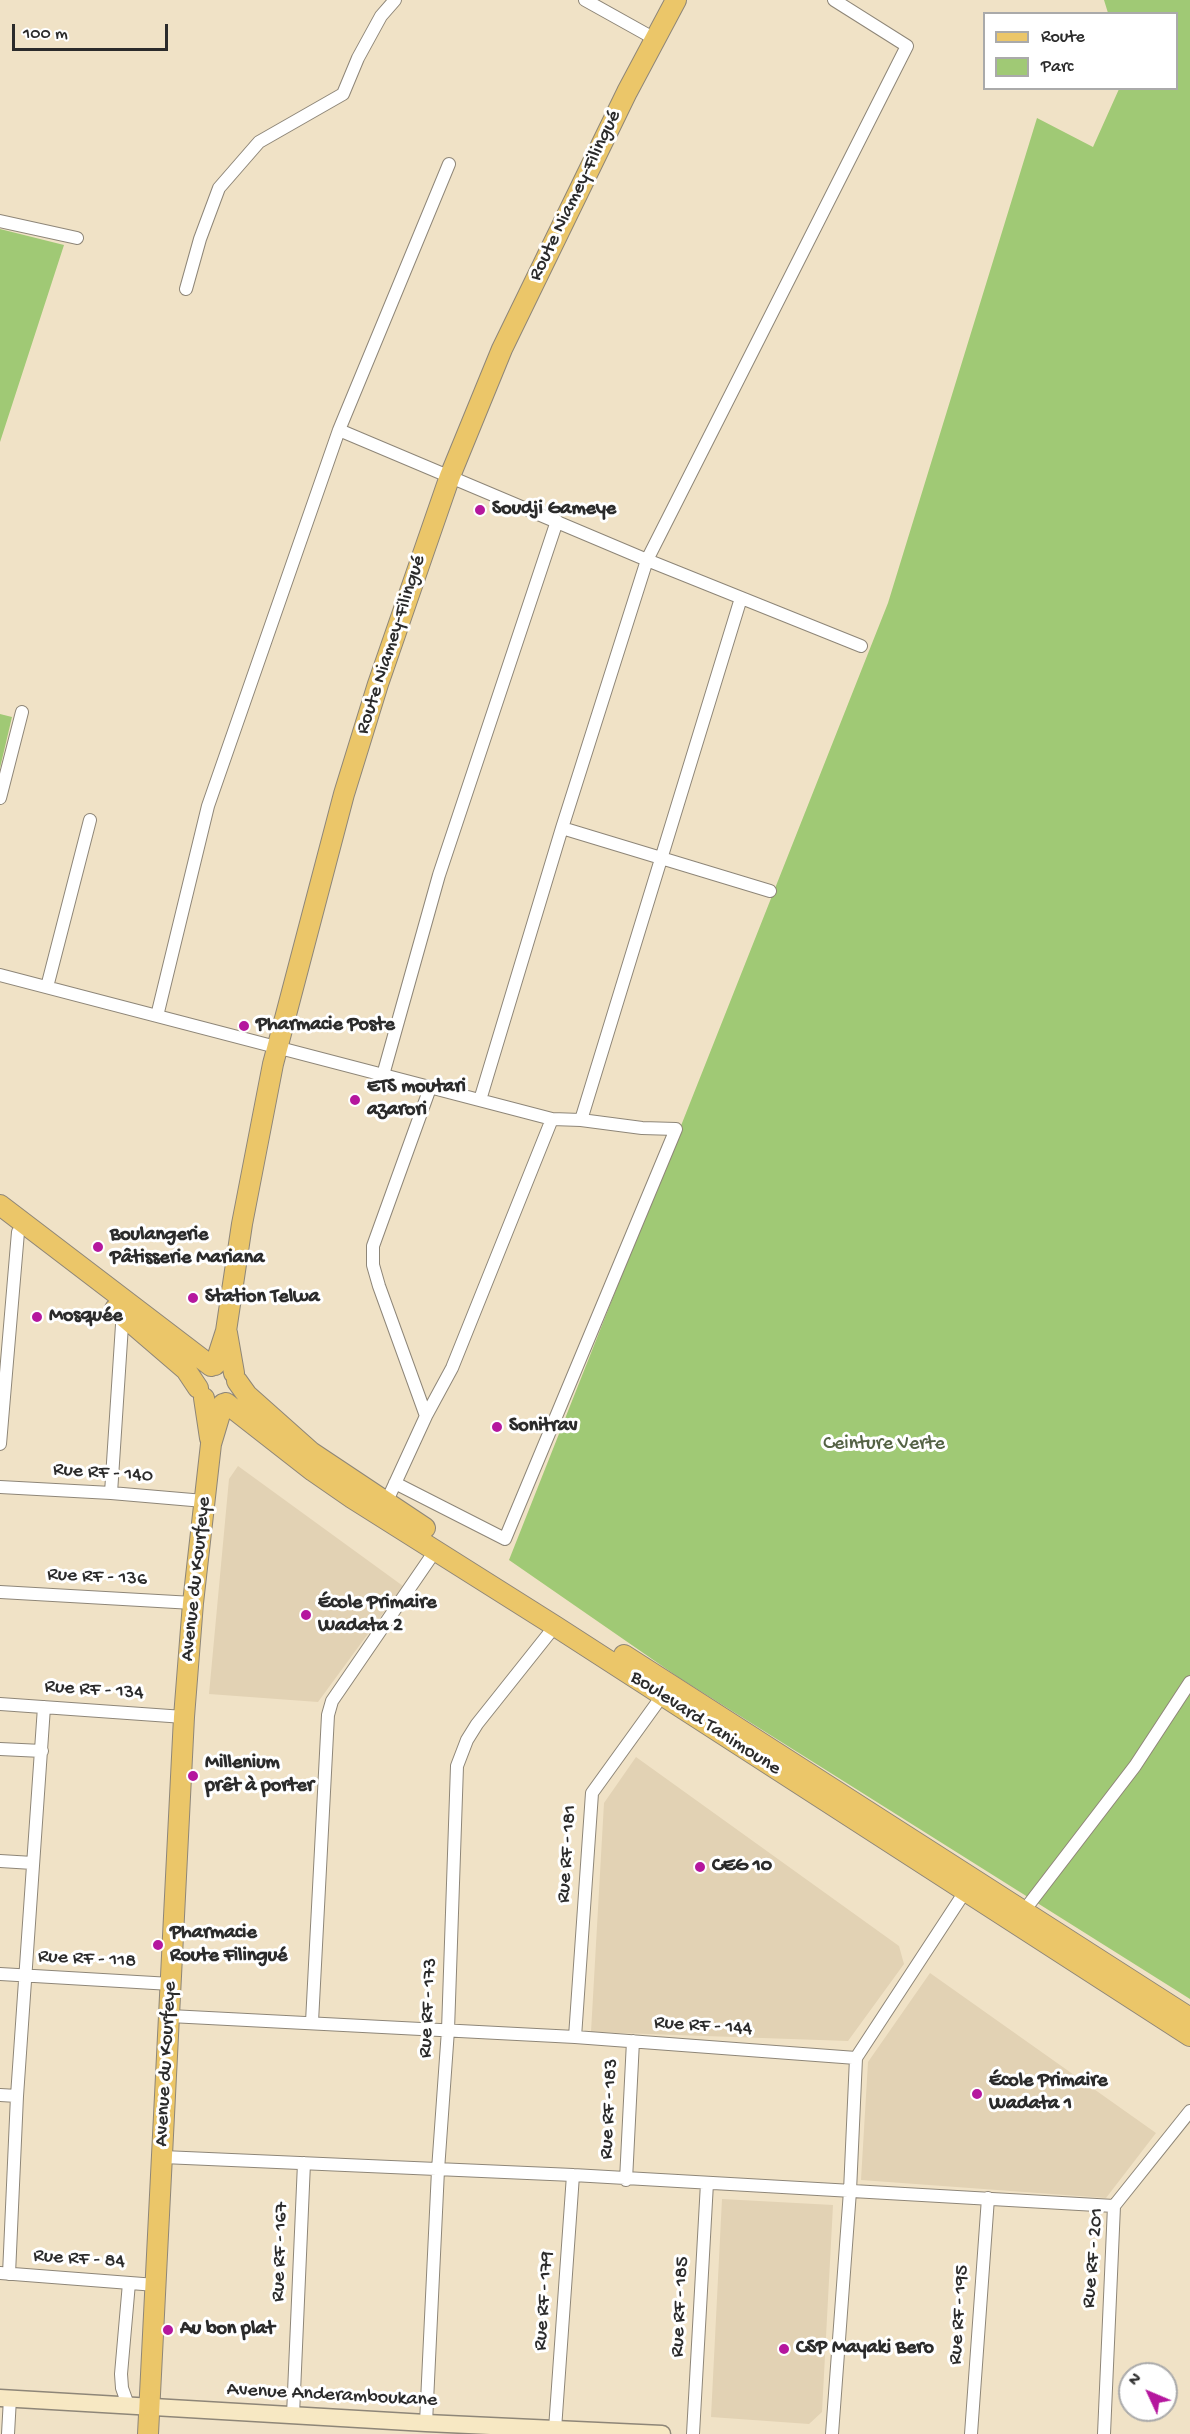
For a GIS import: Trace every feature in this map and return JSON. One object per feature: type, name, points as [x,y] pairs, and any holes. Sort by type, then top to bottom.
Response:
[{"type":"main road","name":"Route Niamey-Filingué","points":[[213,1366],[226,1331],[242,1224],[277,1047],[364,728],[450,476],[502,349],[654,39],[676,0]]},
{"type":"main road","points":[[0,1205],[165,1332],[213,1366],[227,1367],[236,1377],[237,1389],[234,1396],[224,1403],[211,1403],[201,1393],[186,1370],[0,1218]]},
{"type":"main road","name":"Route Niamey-Filingué","points":[[226,1331],[236,1377]]},
{"type":"main road","points":[[165,1332],[201,1344],[213,1341],[226,1331]]},
{"type":"main road","points":[[201,1393],[200,1376],[213,1366]]},
{"type":"main road","name":"Boulevard Tanimoune","points":[[236,1377],[247,1395],[300,1443],[386,1503],[637,1671],[971,1882],[1019,1918],[1190,2036]]},
{"type":"main road","name":"Avenue du Kourfeye","points":[[201,1393],[211,1444]]},
{"type":"main road","name":"Avenue du Kourfeye","points":[[148,2434],[184,1717],[193,1603],[211,1444],[224,1403]]},
{"type":"main road","name":"Boulevard Tanimoune","points":[[224,1403],[333,1485],[435,1551],[555,1626],[637,1671],[662,1696],[971,1882]]},
{"type":"main road","name":"Boulevard Tanimoune","points":[[1019,1918],[1190,2018]]},
{"type":"street","points":[[186,289],[200,238],[219,188],[260,142],[343,93],[376,24],[395,0]]},
{"type":"street","points":[[585,0],[654,39]]},
{"type":"street","points":[[480,1100],[562,828],[647,561],[907,46],[834,0]]},
{"type":"street","points":[[158,1016],[208,806],[339,430],[449,164]]},
{"type":"street","points":[[0,221],[77,238]]},
{"type":"street","points":[[339,430],[647,561],[861,646]]},
{"type":"street","points":[[383,1075],[439,874],[557,521]]},
{"type":"street","points":[[581,1120],[741,598]]},
{"type":"street","points":[[0,798],[22,712]]},
{"type":"street","points":[[47,987],[90,820]]},
{"type":"street","points":[[562,828],[770,891]]},
{"type":"street","points":[[0,975],[552,1119],[581,1120],[642,1128],[676,1128],[505,1539],[395,1483]]},
{"type":"street","points":[[426,1416],[379,1286],[372,1256],[373,1246],[430,1088]]},
{"type":"street","points":[[386,1503],[426,1416],[452,1368],[552,1119]]},
{"type":"street","points":[[0,1444],[18,1232]]},
{"type":"street","points":[[111,1493],[122,1325],[125,1318]]},
{"type":"street","name":"Rue RF - 140","points":[[0,1487],[111,1493],[204,1502]]},
{"type":"street","points":[[312,2022],[328,1715],[332,1701],[435,1551]]},
{"type":"street","name":"Rue RF - 136","points":[[0,1593],[193,1603]]},
{"type":"street","name":"Rue RF - 173","points":[[426,2423],[438,2170],[448,2030],[457,1766],[466,1740],[477,1724],[555,1626]]},
{"type":"street","points":[[1019,1918],[1135,1766],[1190,1682]]},
{"type":"street","name":"Rue RF - 181","points":[[575,2037],[592,1793],[662,1696]]},
{"type":"street","name":"Rue RF - 134","points":[[0,1704],[184,1717]]},
{"type":"street","points":[[4,2274],[6,2210],[18,2096],[44,1707]]},
{"type":"street","points":[[0,1749],[42,1751]]},
{"type":"street","points":[[0,1862],[33,1863]]},
{"type":"street","points":[[832,2434],[850,2191],[856,2058],[971,1882]]},
{"type":"street","name":"Rue RF - 118","points":[[0,1974],[171,1984]]},
{"type":"street","name":"Rue RF - 144","points":[[170,2016],[575,2037],[856,2058]]},
{"type":"street","name":"Rue RF - 183","points":[[626,2180],[633,2041]]},
{"type":"street","points":[[0,2095],[18,2096]]},
{"type":"street","name":"Rue RF - 201","points":[[1104,2434],[1114,2206],[1190,2111]]},
{"type":"street","points":[[163,2157],[573,2175],[626,2180],[1114,2206]]},
{"type":"street","name":"Rue RF - 167","points":[[293,2415],[304,2163]]},
{"type":"street","name":"Rue RF - 179","points":[[555,2429],[573,2175]]},
{"type":"street","name":"Rue RF - 185","points":[[693,2434],[707,2183]]},
{"type":"street","name":"Rue RF - 195","points":[[971,2434],[988,2198]]},
{"type":"street","name":"Rue RF - 84","points":[[4,2274],[156,2285]]},
{"type":"street","points":[[128,2405],[122,2388],[121,2374],[129,2283]]},
{"type":"street","points":[[5,2398],[8,2434]]},
{"type":"street","name":"Avenue Anderamboukane","points":[[5,2398],[426,2423],[510,2431],[555,2429],[662,2434]]},
{"type":"shaded area","name":"École Primaire Wadata 2","points":[[238,1466],[403,1586],[318,1702],[209,1694],[229,1479]]},
{"type":"shaded area","name":"CEG 10","points":[[636,1757],[899,1946],[904,1964],[848,2041],[591,2032],[604,1803]]},
{"type":"shaded area","points":[[930,1973],[1156,2133],[1106,2198],[861,2180],[868,2062]]},
{"type":"shaded area","points":[[722,2199],[833,2205],[822,2412],[809,2424],[711,2417]]},
{"type":"green space","name":"Ceinture Verte","points":[[1104,0],[1190,0],[1190,1999],[678,1677],[509,1560],[888,603],[1037,118],[1093,147],[1119,90],[1178,90],[1178,12],[1108,12]]},
{"type":"green space","points":[[0,229],[64,245],[0,442]]},
{"type":"green space","points":[[0,714],[12,717],[0,768]]},
{"type":"place","name":"Soudji Gameye","points":[[480,510]]},
{"type":"place","name":"Pharmacie Poste","points":[[244,1026]]},
{"type":"place","name":"ETS moutari azarori","points":[[355,1100]]},
{"type":"place","name":"Boulangerie Pâtisserie Mariana","points":[[98,1247]]},
{"type":"place","name":"Station Telwa","points":[[193,1298]]},
{"type":"place","name":"Mosquée","points":[[37,1317]]},
{"type":"place","name":"Sonitrav","points":[[497,1427]]},
{"type":"place","name":"École Primaire Wadata 2","points":[[306,1615]]},
{"type":"place","name":"Millenium prêt à porter","points":[[193,1776]]},
{"type":"place","name":"CEG 10","points":[[700,1867]]},
{"type":"place","name":"Pharmacie Route Filingué","points":[[158,1945]]},
{"type":"place","name":"École Primaire Wadata 1","points":[[977,2094]]},
{"type":"place","name":"Au bon plat","points":[[168,2330]]},
{"type":"place","name":"CSP Mayaki Bero","points":[[784,2349]]}]
